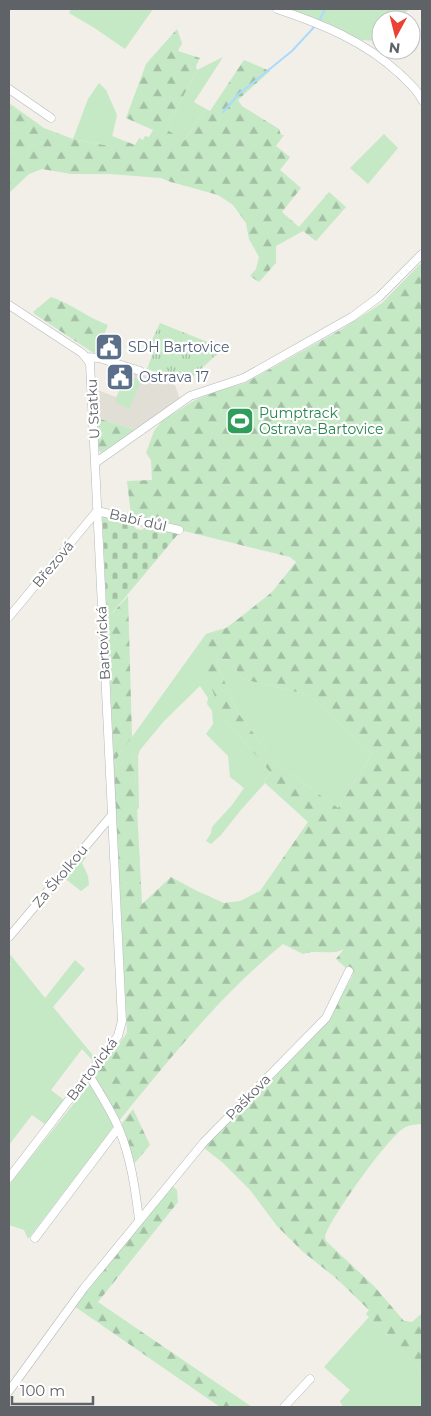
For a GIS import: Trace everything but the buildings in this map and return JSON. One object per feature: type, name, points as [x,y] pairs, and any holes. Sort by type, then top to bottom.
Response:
[{"type":"street","points":[[277,9],[317,22],[345,35],[390,65],[420,94],[422,100]]},
{"type":"street","points":[[9,89],[51,118]]},
{"type":"street","points":[[95,462],[190,396],[244,378],[352,317],[379,297],[422,254]]},
{"type":"street","name":"U Statku","points":[[9,304],[86,357],[99,358],[140,371]]},
{"type":"street","name":"U Statku","points":[[86,357],[90,369],[95,462]]},
{"type":"street","name":"Bartovická","points":[[9,1178],[118,1036],[122,1021],[95,462]]},
{"type":"street","name":"Babí důl","points":[[96,511],[178,530]]},
{"type":"street","name":"Březová","points":[[9,617],[96,511]]},
{"type":"street","name":"Za Školkou","points":[[9,936],[112,815]]},
{"type":"street","name":"Paškova","points":[[9,1391],[84,1288],[204,1142],[326,1018],[348,971]]},
{"type":"street","points":[[89,1075],[118,1128],[133,1174],[139,1219]]},
{"type":"street","points":[[35,1238],[118,1128]]},
{"type":"street","points":[[284,1407],[310,1379]]},
{"type":"shaded area","points":[[129,370],[175,385],[180,399],[135,430],[97,418],[95,389],[116,397]]},
{"type":"green space","points":[[71,9],[153,9],[125,49],[69,13]]},
{"type":"green space","points":[[286,9],[409,9],[371,10],[371,41],[361,40],[313,18]]},
{"type":"green space","points":[[177,29],[182,43],[178,51],[200,58],[196,66],[197,70],[166,129],[184,141],[206,109],[210,111],[244,60],[270,71],[238,100],[242,106],[279,129],[281,135],[284,135],[276,146],[290,157],[280,170],[301,188],[282,212],[299,227],[329,192],[346,207],[316,241],[303,231],[276,246],[276,263],[259,282],[250,276],[256,269],[259,257],[249,239],[246,223],[233,205],[218,195],[161,178],[110,174],[71,174],[42,169],[29,174],[9,193],[9,103],[44,128],[73,139],[109,146],[112,136],[135,145],[139,138],[143,140],[145,136],[149,137],[153,130],[126,118],[146,64]]},
{"type":"green space","points":[[223,57],[194,102],[206,109],[183,142],[166,129],[197,70]]},
{"type":"green space","points":[[99,83],[106,90],[117,115],[110,146],[73,139],[88,99]]},
{"type":"green space","points":[[384,134],[398,148],[368,184],[350,168]]},
{"type":"green space","points":[[422,262],[422,1124],[408,1126],[396,1134],[347,1198],[336,1214],[325,1237],[326,1241],[374,1286],[404,1321],[412,1322],[422,1313],[422,1371],[366,1314],[369,1310],[337,1279],[302,1251],[277,1226],[250,1190],[222,1162],[204,1148],[327,1020],[352,977],[353,972],[336,959],[344,949],[334,952],[303,954],[283,944],[217,1006],[118,1122],[93,1078],[127,1033],[114,772],[134,749],[142,904],[171,877],[224,903],[240,901],[260,891],[308,822],[265,783],[264,780],[271,773],[222,716],[204,667],[210,639],[215,631],[226,628],[272,592],[296,562],[290,557],[180,530],[180,526],[131,515],[127,481],[152,480],[151,460],[146,453],[154,431],[162,421],[195,400],[245,383],[342,329],[382,303]],"holes":[[[215,659],[231,660],[242,679],[309,695],[372,754],[338,808],[276,763],[238,713]]]},
{"type":"green space","points":[[51,297],[108,325],[96,354],[33,312]]},
{"type":"green space","points":[[160,323],[225,349],[187,382],[147,369],[156,345],[151,342]]},
{"type":"green space","points":[[127,375],[141,381],[129,409],[115,402]]},
{"type":"green space","points":[[97,418],[135,430],[101,453],[98,449]]},
{"type":"green space","points":[[102,514],[131,521],[136,529],[142,530],[148,525],[179,533],[107,619]]},
{"type":"green space","points":[[128,596],[132,737],[114,762],[107,619]]},
{"type":"green space","points":[[215,631],[210,640],[222,716],[271,773],[264,780],[265,783],[221,835],[211,844],[206,841],[212,827],[232,805],[244,788],[230,777],[228,756],[206,734],[213,724],[212,711],[207,704],[208,698],[200,686],[164,721],[140,750],[138,756],[139,808],[137,810],[134,750],[114,772],[114,762],[206,634]]},
{"type":"green space","points":[[215,659],[231,660],[242,679],[309,695],[372,754],[338,808],[276,763],[238,713]]},
{"type":"green space","points":[[83,852],[86,857],[82,863],[88,876],[89,885],[81,891],[63,877]]},
{"type":"green space","points":[[9,953],[45,998],[75,960],[85,969],[53,1007],[96,1059],[93,1061],[82,1049],[51,1090],[64,1100],[46,1125],[32,1115],[9,1145],[9,968],[11,964]]},
{"type":"green space","points":[[90,1083],[114,1126],[28,1239],[24,1230],[9,1225],[9,1185]]},
{"type":"green space","points":[[133,1109],[150,1145],[133,1165],[121,1129],[122,1123]]},
{"type":"green space","points":[[171,1185],[177,1190],[178,1202],[98,1302],[252,1407],[220,1407],[74,1306]]},
{"type":"green space","points":[[369,1317],[422,1371],[422,1407],[343,1407],[340,1401],[350,1390],[324,1367]]},
{"type":"waterway","points":[[319,21],[325,9]]},
{"type":"waterway","points":[[223,112],[239,94],[292,51],[316,25]]},
{"type":"place","name":"SDH Bartovice","points":[[109,347]]},
{"type":"place","name":"Ostrava 17","points":[[120,377]]},
{"type":"place","name":"Pumptrack Ostrava-Bartovice","points":[[240,421]]}]
